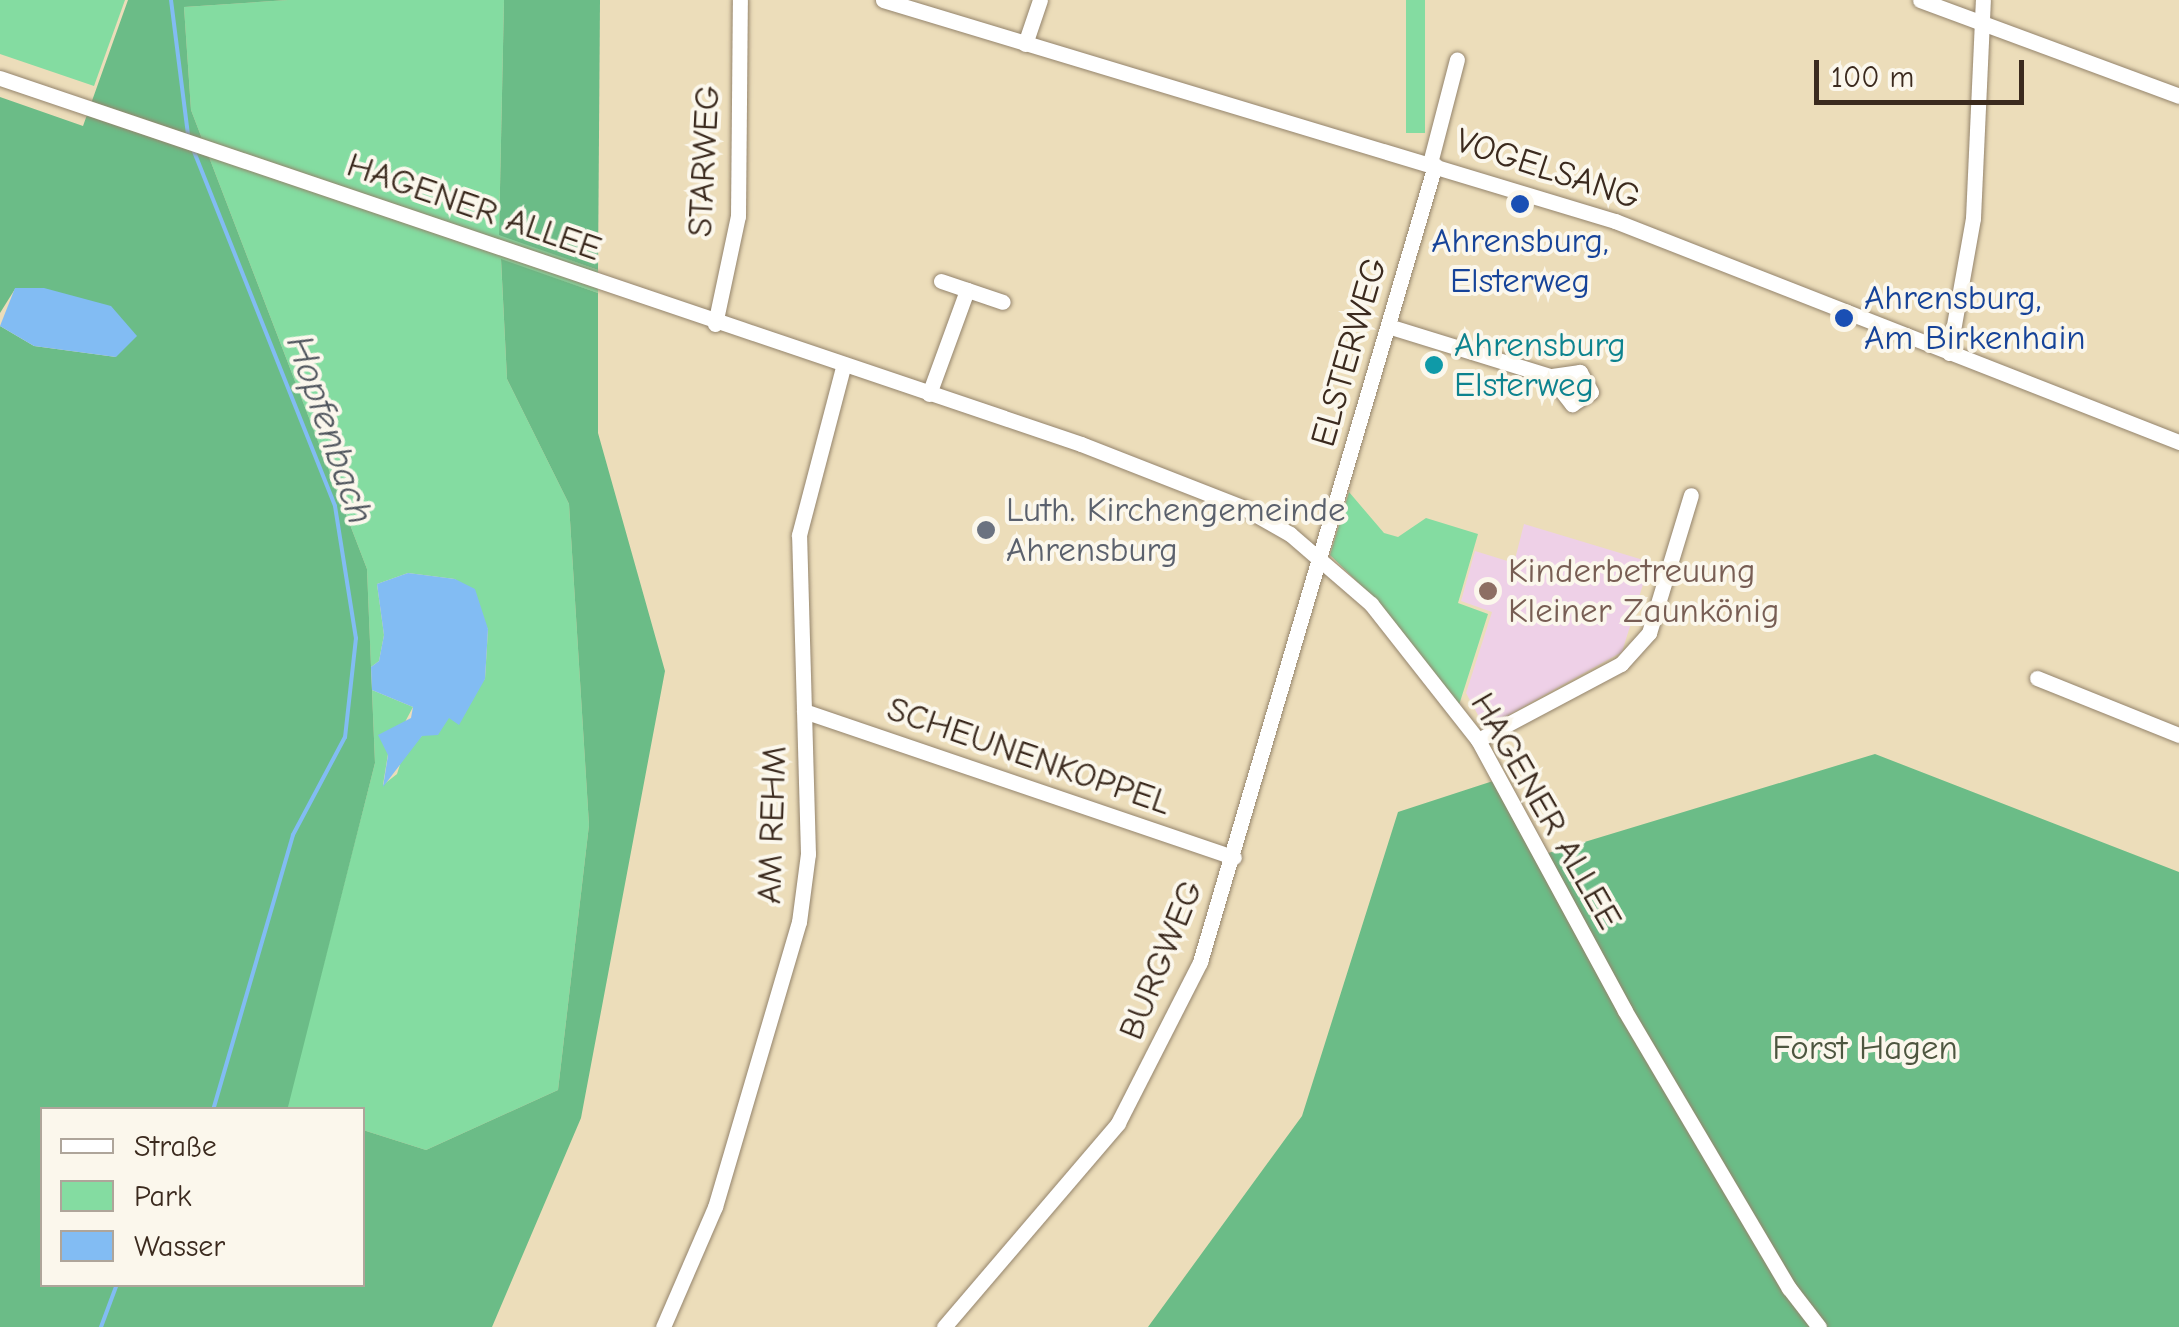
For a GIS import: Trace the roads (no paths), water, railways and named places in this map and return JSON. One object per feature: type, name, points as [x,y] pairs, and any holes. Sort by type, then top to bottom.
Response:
[{"type":"street","name":"STARWEG","points":[[716,324],[738,216],[740,0]]},
{"type":"street","name":"VOGELSANG","points":[[883,0],[1432,164],[1694,249],[2179,442]]},
{"type":"street","points":[[1025,44],[1040,0]]},
{"type":"street","points":[[1920,0],[2179,96]]},
{"type":"street","points":[[1949,353],[1973,218],[1983,0]]},
{"type":"street","name":"ELSTERWEG","points":[[1320,556],[1388,326],[1457,58]]},
{"type":"street","name":"HAGENER ALLEE","points":[[0,78],[1208,493],[1320,556],[1402,639],[1478,740],[1625,1011],[1819,1327]]},
{"type":"street","points":[[942,281],[1003,302]]},
{"type":"street","points":[[929,394],[967,290]]},
{"type":"street","points":[[1388,326],[1550,376]]},
{"type":"street","name":"AM REHM","points":[[663,1327],[715,1207],[785,989],[808,854],[799,536],[842,367]]},
{"type":"street","points":[[1478,740],[1622,664],[1649,633],[1691,495]]},
{"type":"street","name":"BURGWEG","points":[[944,1327],[1118,1124],[1200,962],[1320,556]]},
{"type":"street","points":[[2037,678],[2179,734]]},
{"type":"street","name":"SCHEUNENKOPPEL","points":[[804,711],[1234,857]]},
{"type":"water","points":[[15,288],[44,288],[111,306],[137,336],[116,357],[34,346],[0,326]]},
{"type":"water","points":[[408,573],[455,579],[475,589],[488,629],[485,679],[459,725],[449,718],[438,735],[422,736],[383,787],[388,755],[378,735],[411,718],[413,707],[372,690],[371,667],[379,661],[384,635],[377,584]]},
{"type":"waterway","name":"Hopfenbach","points":[[171,0],[188,135]]},
{"type":"waterway","name":"Hopfenbach","points":[[193,149],[335,506],[356,638],[345,737],[293,835],[214,1107]]},
{"type":"waterway","name":"Hopfenbach","points":[[101,1327],[116,1287]]},
{"type":"place","name":"Ahrensburg, Elsterweg","points":[[1520,204]]},
{"type":"place","name":"Ahrensburg, Am Birkenhain","points":[[1844,318]]},
{"type":"place","name":"Ahrensburg Elsterweg","points":[[1434,365]]},
{"type":"place","name":"Luth. Kirchengemeinde Ahrensburg","points":[[986,530]]},
{"type":"place","name":"Kinderbetreuung Kleiner Zaunkönig","points":[[1488,591]]},
{"type":"park label","name":"Forst Hagen","points":[[1865,1048]]}]
